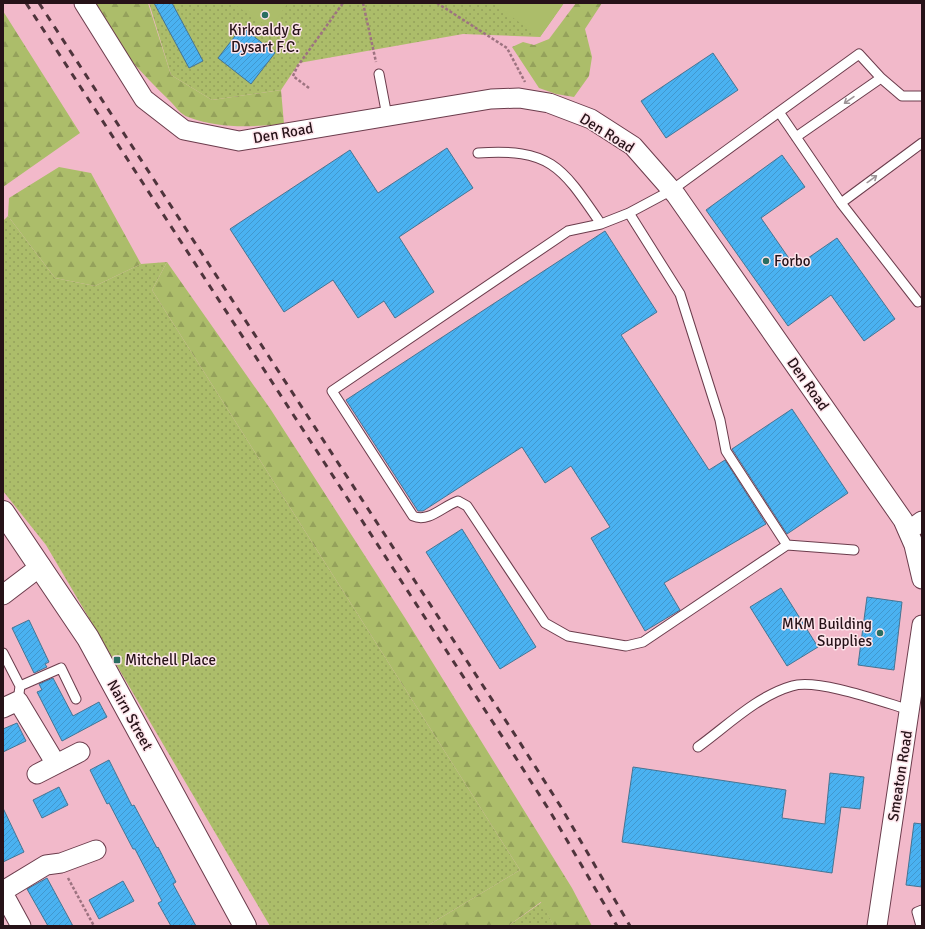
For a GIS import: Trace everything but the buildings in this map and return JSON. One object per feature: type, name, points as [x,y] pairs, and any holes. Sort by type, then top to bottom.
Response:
[{"type":"main road","name":"Nairn Street","points":[[3,512],[41,566],[88,638],[245,926]]},
{"type":"street","name":"Den Road","points":[[84,3],[144,98],[184,130],[239,141],[491,99],[529,100],[549,103],[591,119],[633,146],[672,190],[903,520],[915,526],[914,545],[922,579]]},
{"type":"street","points":[[3,595],[41,566]]},
{"type":"street","name":"Smeaton Road","points":[[877,926],[922,625]]},
{"type":"street","points":[[14,698],[56,764]]},
{"type":"street","points":[[37,774],[80,752]]},
{"type":"street","points":[[21,926],[3,892],[46,865],[61,863],[96,850]]},
{"type":"lane","points":[[854,550],[787,545],[643,642],[626,646],[568,636],[545,623],[467,506],[458,501],[426,518],[413,516],[332,391],[568,231],[601,224],[629,213],[672,190],[859,54],[881,78],[902,96],[922,96]]},
{"type":"lane","points":[[379,74],[387,116]]},
{"type":"lane","points":[[796,137],[881,78]]},
{"type":"lane","points":[[779,112],[842,203],[918,302]]},
{"type":"lane","points":[[842,203],[922,143]]},
{"type":"lane","points":[[478,153],[506,151],[529,154],[545,160],[564,173],[581,194],[601,224]]},
{"type":"lane","points":[[629,213],[680,294],[720,420],[726,451],[787,545]]},
{"type":"lane","points":[[3,652],[14,698],[61,668],[76,699]]},
{"type":"lane","points":[[698,747],[762,699],[793,685],[812,685],[843,691],[910,710]]},
{"type":"lane","points":[[921,926],[917,912],[922,910]]},
{"type":"path","points":[[309,88],[293,76],[297,67],[343,3]]},
{"type":"path","points":[[363,3],[379,74]]},
{"type":"path","points":[[438,3],[507,48],[526,85],[529,100]]},
{"type":"path","points":[[61,863],[94,926]]},
{"type":"green space","points":[[88,3],[148,3],[171,75],[212,100],[281,90],[284,124],[236,126],[212,124],[185,116],[126,55]]},
{"type":"green space","points":[[149,3],[564,3],[540,37],[463,34],[299,63],[281,90],[212,100],[171,75]]},
{"type":"green space","name":"Kirkcaldy & Dysart F.C.","points":[[232,3],[288,3],[270,28]]},
{"type":"green space","points":[[492,3],[564,3],[540,37]]},
{"type":"green space","points":[[576,3],[602,3],[585,29],[592,57],[589,76],[574,97],[556,94],[539,88],[512,47],[523,42],[534,45],[549,39]]},
{"type":"green space","points":[[3,11],[80,133],[3,187]]},
{"type":"green space","points":[[59,167],[91,173],[141,264],[95,286],[55,278],[8,216],[9,198]]},
{"type":"green space","points":[[8,216],[55,278],[95,286],[141,264],[167,262],[152,290],[520,870],[427,926],[270,926],[46,545],[3,491],[3,221]]},
{"type":"green space","points":[[167,262],[271,410],[405,618],[572,888],[592,926],[554,926],[541,902],[508,926],[427,926],[520,870],[152,290]]},
{"type":"green space","points":[[542,902],[554,926],[508,926]]},
{"type":"railway","points":[[26,3],[507,744],[551,813],[617,926]]},
{"type":"railway","points":[[39,3],[517,738],[561,807],[630,926]]},
{"type":"place","name":"Kirkcaldy & Dysart F.C.","points":[[265,15]]},
{"type":"place","name":"Forbo","points":[[766,261]]},
{"type":"place","name":"MKM Building Supplies","points":[[880,633]]},
{"type":"place","name":"Mitchell Place","points":[[117,660]]}]
